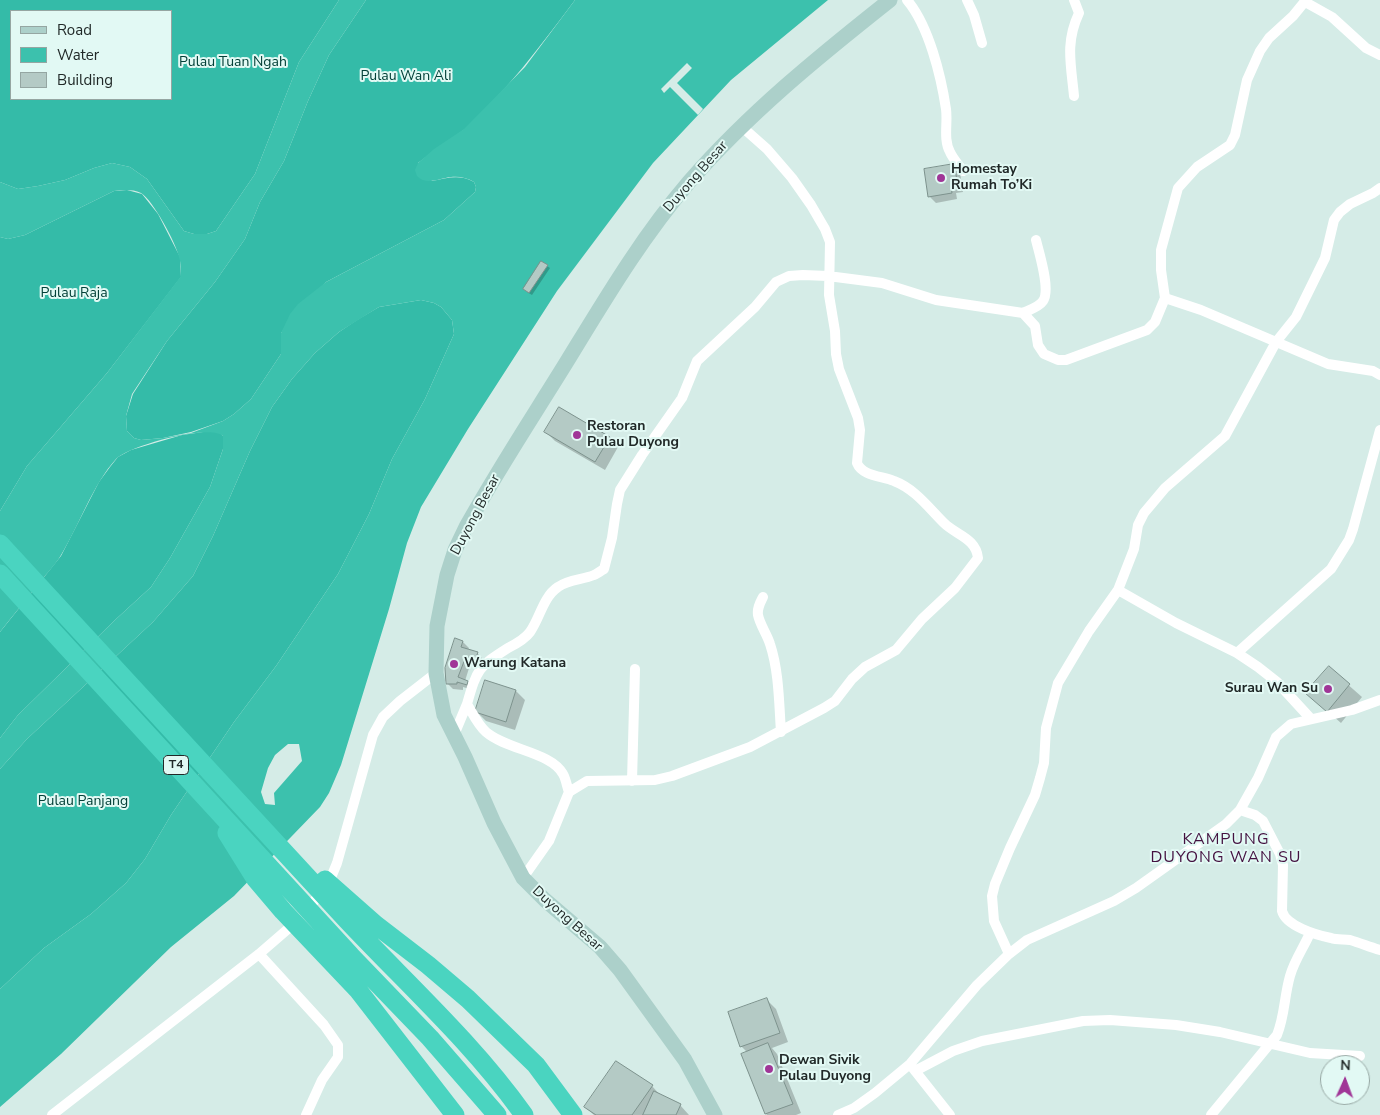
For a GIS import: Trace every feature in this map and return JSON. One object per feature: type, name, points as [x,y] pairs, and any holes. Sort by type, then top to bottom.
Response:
[{"type":"highway","name":"T4","points":[[0,544],[190,751],[371,933],[506,1091],[524,1115]]},
{"type":"highway","name":"T4","points":[[0,574],[351,956],[430,1038],[497,1115]]},
{"type":"highway","points":[[204,795],[254,878],[289,918],[358,990],[455,1115]]},
{"type":"highway","points":[[371,933],[428,965],[468,999],[536,1065],[573,1115]]},
{"type":"street","name":"Duyong Besar","points":[[716,1115],[685,1060],[620,970],[600,947],[545,900],[523,878],[494,823],[444,715],[436,673],[437,626],[454,550],[466,527],[596,314],[648,234],[688,183],[741,126],[777,92],[890,0]]},
{"type":"street","points":[[906,0],[912,7],[924,31],[934,60],[946,111],[947,142],[950,152],[963,171]]},
{"type":"street","points":[[968,0],[982,43]]},
{"type":"street","points":[[1074,0],[1079,13],[1072,27],[1070,55],[1074,96]]},
{"type":"street","points":[[1023,313],[1035,326],[1038,345],[1044,354],[1058,360],[1066,360],[1147,330],[1155,322],[1165,298],[1161,270],[1161,250],[1178,188],[1196,167],[1230,145],[1235,135],[1247,80],[1257,56],[1269,38],[1294,16],[1305,1],[1332,17],[1366,48],[1380,55]]},
{"type":"street","points":[[523,878],[549,841],[569,792],[587,780],[655,780],[672,776],[750,747],[781,732],[835,701],[852,679],[865,668],[896,650],[922,619],[955,588],[978,558],[977,551],[969,540],[945,524],[912,490],[883,476],[862,471],[859,467],[857,463],[860,430],[858,418],[839,369],[829,295],[830,242],[811,205],[792,178],[767,149],[741,126]]},
{"type":"street","points":[[1009,954],[994,921],[992,896],[1010,848],[1035,795],[1044,763],[1046,728],[1058,683],[1089,631],[1118,590],[1134,549],[1138,525],[1144,513],[1165,488],[1225,436],[1276,342],[1296,318],[1325,258],[1334,220],[1350,204],[1374,193],[1380,188]]},
{"type":"street","points":[[454,736],[474,680],[485,662],[520,641],[530,632],[549,595],[556,588],[564,583],[594,575],[604,569],[612,538],[620,490],[682,398],[689,386],[697,361],[754,307],[776,282],[789,276],[828,276],[882,283],[936,300],[1023,313],[1038,306],[1043,302],[1045,296],[1045,280],[1036,240]]},
{"type":"street","points":[[1165,298],[1201,310],[1328,364],[1380,375]]},
{"type":"street","points":[[1237,653],[1331,568],[1341,554],[1353,529],[1380,430]]},
{"type":"street","points":[[1118,590],[1176,623],[1237,653],[1258,667],[1277,682],[1311,719]]},
{"type":"street","points":[[763,597],[758,606],[758,613],[770,643],[774,660],[781,732]]},
{"type":"street","points":[[632,781],[635,669]]},
{"type":"street","points":[[52,1115],[259,954],[287,931],[312,906],[330,880],[344,840],[357,788],[374,735],[383,717],[436,673]]},
{"type":"street","points":[[912,1067],[977,985],[1009,954],[1027,940],[1114,901],[1136,888],[1220,829],[1240,810],[1258,778],[1276,737],[1292,724],[1352,710],[1380,700]]},
{"type":"street","points":[[467,704],[477,722],[487,732],[519,750],[540,756],[555,764],[564,774],[569,792]]},
{"type":"street","points":[[1240,810],[1255,815],[1263,821],[1280,854],[1283,865],[1282,911],[1284,917],[1310,933],[1332,939],[1348,940],[1380,950]]},
{"type":"street","points":[[1211,1115],[1277,1035],[1283,1020],[1291,973],[1310,933]]},
{"type":"street","points":[[259,954],[324,1025],[338,1045],[338,1057],[322,1080],[306,1115]]},
{"type":"street","points":[[838,1115],[854,1108],[912,1067],[953,1051],[982,1041],[1082,1021],[1110,1020],[1176,1025],[1220,1032],[1310,1053],[1343,1055]]},
{"type":"street","points":[[912,1067],[950,1115]]},
{"type":"green space","name":"Pulau Tuan Ngah","points":[[0,0],[339,0],[299,62],[255,174],[216,231],[207,234],[194,234],[184,231],[147,179],[130,167],[112,163],[65,180],[18,189],[0,182]]},
{"type":"green space","name":"Pulau Wan Ali","points":[[366,0],[575,0],[523,67],[495,99],[465,129],[418,163],[432,181],[453,177],[464,178],[474,182],[475,192],[444,220],[326,282],[281,333],[281,354],[251,399],[234,414],[223,421],[191,432],[163,438],[141,440],[134,438],[127,431],[126,416],[133,394],[167,341],[215,282],[245,239],[260,202],[284,161],[329,55]]},
{"type":"green space","name":"Pulau Raja","points":[[127,190],[142,194],[158,214],[180,257],[181,277],[107,373],[27,466],[0,511],[0,237],[8,239],[25,235],[114,191]]},
{"type":"green space","name":"Pulau Panjang","points":[[421,300],[441,307],[452,320],[454,334],[425,399],[392,459],[369,514],[338,574],[171,815],[145,859],[126,883],[91,914],[44,948],[0,989],[0,769],[27,739],[153,622],[193,576],[272,407],[292,379],[315,353],[339,332],[379,307]]},
{"type":"green space","points":[[210,431],[220,433],[223,436],[223,449],[210,487],[170,558],[151,587],[18,715],[0,738],[0,632],[61,556],[99,482],[118,457],[131,450],[182,435]]},
{"type":"water","points":[[339,0],[366,0],[329,55],[284,161],[260,202],[245,239],[215,282],[167,341],[132,394],[126,416],[127,431],[134,438],[141,440],[191,433],[223,421],[234,414],[251,399],[281,354],[281,333],[290,314],[298,304],[326,282],[444,220],[475,192],[474,182],[469,179],[451,177],[425,181],[421,179],[417,176],[415,170],[418,163],[434,149],[464,129],[525,67],[575,0],[828,0],[731,80],[653,163],[557,291],[468,429],[421,507],[407,543],[389,609],[341,765],[329,793],[320,807],[234,896],[171,947],[61,1054],[0,1107],[0,989],[44,948],[91,914],[126,883],[145,859],[171,815],[338,574],[369,514],[392,459],[425,399],[454,334],[452,320],[441,307],[421,300],[379,307],[339,332],[315,353],[292,379],[272,407],[193,576],[153,622],[27,739],[0,769],[0,738],[18,715],[151,587],[170,558],[210,487],[223,449],[223,436],[202,432],[187,434],[136,448],[116,459],[100,480],[59,558],[0,632],[0,511],[27,466],[107,373],[181,276],[181,266],[177,251],[158,213],[146,197],[141,193],[131,190],[114,191],[25,235],[8,239],[0,237],[0,182],[18,189],[65,180],[112,163],[130,167],[147,179],[184,231],[194,234],[207,234],[216,231],[255,174],[299,62]],"holes":[[[288,744],[299,744],[302,761],[274,793],[275,805],[265,804],[261,792],[268,768],[275,755]]]},
{"type":"pier","points":[[687,63],[692,68],[677,83],[703,109],[698,115],[670,87],[664,93],[661,89]]},
{"type":"building","name":"Homestay Rumah To’Ki","points":[[954,164],[958,186],[951,187],[952,193],[928,197],[924,169]]},
{"type":"building","points":[[541,261],[548,265],[529,293],[523,289]]},
{"type":"building","name":"Restoran Pulau Duyong","points":[[559,407],[610,437],[595,462],[544,432]]},
{"type":"building","name":"Warung Katana","points":[[455,638],[463,641],[461,647],[478,652],[475,660],[468,657],[465,659],[458,677],[468,681],[467,685],[457,682],[457,684],[446,684],[445,668]]},
{"type":"building","name":"Surau Wan Su","points":[[1329,666],[1350,684],[1327,712],[1305,693]]},
{"type":"building","points":[[485,680],[516,690],[506,722],[475,712]]},
{"type":"building","points":[[767,998],[780,1033],[740,1047],[728,1012]]},
{"type":"building","points":[[768,1043],[793,1104],[765,1114],[741,1054]]},
{"type":"building","points":[[616,1061],[653,1085],[632,1115],[596,1115],[584,1107]]},
{"type":"building","points":[[654,1091],[681,1104],[676,1115],[643,1115]]},
{"type":"place","name":"Homestay Rumah To’Ki","points":[[941,178]]},
{"type":"place","name":"Restoran Pulau Duyong","points":[[577,435]]},
{"type":"place","name":"Warung Katana","points":[[454,664]]},
{"type":"place","name":"Surau Wan Su","points":[[1328,689]]},
{"type":"place","name":"Dewan Sivik Pulau Duyong","points":[[769,1069]]},
{"type":"district","name":"KAMPUNG DUYONG WAN SU","points":[[1226,849]]}]
